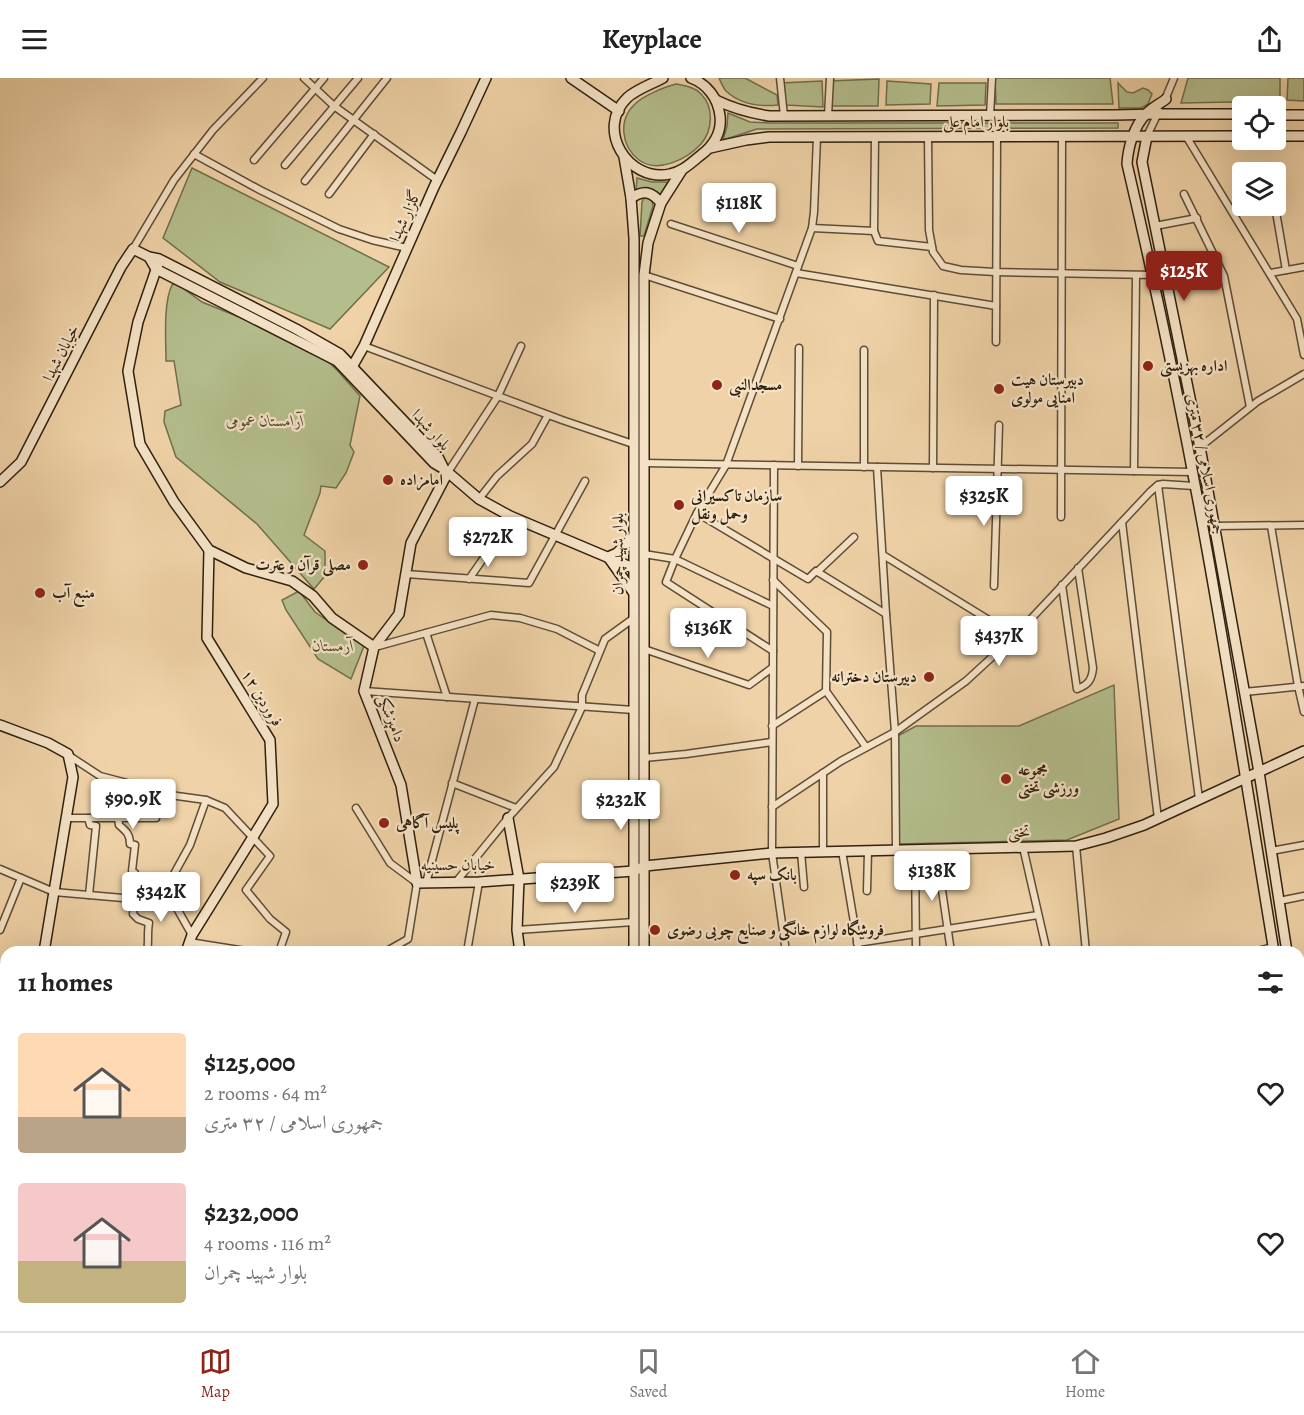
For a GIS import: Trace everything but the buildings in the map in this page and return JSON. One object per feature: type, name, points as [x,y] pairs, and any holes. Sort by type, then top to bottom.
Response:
[{"type":"street","points":[[263,78],[213,130],[174,180],[133,249],[158,264],[138,322],[128,371],[140,444],[174,502],[209,550],[246,568],[291,581],[313,596],[332,618],[374,647],[491,615],[520,618],[557,629],[600,651]]},
{"type":"street","points":[[304,78],[334,106],[437,180]]},
{"type":"street","points":[[254,160],[324,78]]},
{"type":"street","points":[[285,165],[358,78]]},
{"type":"street","points":[[305,181],[387,78]]},
{"type":"street","name":"گلزار شهدا","points":[[352,367],[364,346],[437,180],[486,78]]},
{"type":"street","points":[[571,78],[619,111],[627,97],[663,78]]},
{"type":"street","points":[[639,91],[649,78]]},
{"type":"street","name":"بلوار امام علی","points":[[691,78],[703,84],[713,96],[733,108],[750,114],[769,116],[1232,114]]},
{"type":"street","points":[[624,157],[640,171],[650,174],[672,174],[682,170],[710,148],[716,140],[721,120],[708,78]]},
{"type":"street","points":[[780,78],[784,116]]},
{"type":"street","points":[[828,116],[830,78]]},
{"type":"street","points":[[990,116],[992,78]]},
{"type":"street","points":[[1147,136],[1174,78]]},
{"type":"street","name":"جمهوری اسلامی / ۳۲ متری","points":[[1166,99],[1145,114],[1132,137],[1127,164],[1153,275],[1207,548],[1273,946]]},
{"type":"street","name":"بلوار شهید چمران","points":[[619,111],[615,137],[624,157],[631,198],[634,238],[633,592],[639,711],[644,758],[644,946]]},
{"type":"street","points":[[1286,115],[1304,115]]},
{"type":"street","points":[[328,194],[374,134]]},
{"type":"street","name":"جمهوری اسلامی / ۳۲ متری","points":[[1147,136],[1142,162],[1215,526],[1259,772],[1286,946]]},
{"type":"street","points":[[1186,136],[1297,319],[1304,355]]},
{"type":"street","name":"بلوار امام علی","points":[[710,148],[769,137],[1232,136]]},
{"type":"street","points":[[1286,136],[1304,136]]},
{"type":"street","points":[[772,651],[666,582],[697,513],[726,465],[812,228],[817,137]]},
{"type":"street","points":[[875,137],[874,231],[878,241],[932,247]]},
{"type":"street","points":[[928,137],[929,230],[933,252],[943,266],[961,270],[995,272],[1153,275]]},
{"type":"street","points":[[996,342],[997,137]]},
{"type":"street","points":[[1061,517],[1062,137]]},
{"type":"street","points":[[194,154],[339,229],[407,248]]},
{"type":"street","name":"بلوار شهید چمران","points":[[634,946],[639,711],[644,650],[644,275],[648,243],[661,203],[682,170]]},
{"type":"street","points":[[631,198],[638,193],[647,193],[655,196],[661,203]]},
{"type":"street","points":[[1184,194],[1224,276],[1250,408]]},
{"type":"street","points":[[1277,216],[1286,270]]},
{"type":"street","points":[[1155,226],[1197,218]]},
{"type":"street","points":[[671,224],[797,270],[996,306]]},
{"type":"street","points":[[812,228],[874,231]]},
{"type":"street","name":"خیابان شهدا","points":[[0,482],[21,462],[121,267],[133,249]]},
{"type":"street","name":"بلوار شهدا","points":[[158,264],[296,329],[340,354],[438,457],[446,470]]},
{"type":"street","name":"بلوار شهدا","points":[[158,264],[337,361],[434,463],[446,470]]},
{"type":"street","points":[[1270,273],[1304,267]]},
{"type":"street","points":[[644,275],[780,319]]},
{"type":"street","points":[[1134,471],[1136,276]]},
{"type":"street","points":[[933,468],[934,296]]},
{"type":"street","points":[[364,346],[548,415],[633,444]]},
{"type":"street","points":[[521,346],[498,396],[446,470],[479,499],[510,516],[633,568]]},
{"type":"street","points":[[798,466],[799,348]]},
{"type":"street","points":[[864,350],[864,467]]},
{"type":"street","points":[[1200,447],[1258,401],[1304,374]]},
{"type":"street","points":[[479,499],[497,476],[531,444],[548,415]]},
{"type":"street","points":[[994,586],[999,425]]},
{"type":"street","points":[[643,463],[1192,472]]},
{"type":"street","points":[[774,465],[771,853],[785,946]]},
{"type":"street","points":[[877,467],[895,732],[896,850]]},
{"type":"street","name":"دامپزشکی","points":[[421,883],[401,785],[364,691],[374,647],[399,614],[411,543],[446,470]]},
{"type":"street","points":[[406,574],[529,583],[585,481]]},
{"type":"street","points":[[772,807],[823,773],[895,732],[966,681],[1015,636],[1150,492],[1163,484],[1194,486]]},
{"type":"street","points":[[1158,486],[1199,799]]},
{"type":"street","points":[[697,513],[808,579],[854,537]]},
{"type":"street","points":[[1122,522],[1158,819]]},
{"type":"street","points":[[1215,526],[1304,525]]},
{"type":"street","points":[[1271,526],[1304,712]]},
{"type":"street","points":[[469,579],[499,536]]},
{"type":"street","points":[[608,557],[617,553],[633,537]]},
{"type":"street","points":[[1207,548],[1218,546]]},
{"type":"street","name":"۱۲ فروردین","points":[[188,946],[190,938],[273,804],[270,740],[207,638],[209,550]]},
{"type":"street","points":[[644,554],[675,559],[773,606]]},
{"type":"street","points":[[883,555],[1015,636]]},
{"type":"street","points":[[608,557],[633,592]]},
{"type":"street","points":[[1062,585],[1077,689],[1084,687],[1092,679],[1093,669],[1078,568]]},
{"type":"street","points":[[817,572],[886,614]]},
{"type":"street","points":[[773,580],[827,632],[826,690],[866,747]]},
{"type":"street","points":[[456,882],[516,808],[554,767],[582,706],[582,695],[605,639],[634,618]]},
{"type":"street","points":[[426,633],[447,697]]},
{"type":"street","points":[[644,650],[748,685],[772,668]]},
{"type":"street","points":[[1244,692],[1301,686]]},
{"type":"street","points":[[772,726],[826,690]]},
{"type":"street","points":[[364,691],[639,711]]},
{"type":"street","points":[[396,946],[408,939],[421,883],[453,783],[475,699]]},
{"type":"street","points":[[0,725],[48,743],[100,776],[177,796],[206,800],[225,808],[270,856],[246,890],[270,919],[286,932],[281,946]]},
{"type":"street","points":[[644,758],[772,742]]},
{"type":"street","name":"تختی","points":[[634,871],[645,866],[771,853],[1076,846],[1158,819],[1304,751]]},
{"type":"street","points":[[45,946],[73,777],[68,754]]},
{"type":"street","points":[[823,773],[823,852]]},
{"type":"street","points":[[453,783],[516,808]]},
{"type":"street","points":[[66,818],[156,818],[158,791]]},
{"type":"street","points":[[206,800],[190,845],[174,874],[171,898],[190,938],[225,946]]},
{"type":"street","name":"خیابان حسینیه","points":[[356,808],[390,863],[421,883],[479,882],[634,871]]},
{"type":"street","points":[[88,818],[90,825],[96,826],[89,895]]},
{"type":"street","points":[[118,818],[119,825],[127,831],[130,837],[130,844],[135,845],[132,871],[136,878],[144,880],[144,898]]},
{"type":"street","points":[[508,818],[519,879],[519,946]]},
{"type":"street","points":[[1271,850],[1304,845]]},
{"type":"street","points":[[1076,846],[1085,946]]},
{"type":"street","points":[[1023,847],[1046,946]]},
{"type":"street","points":[[915,849],[916,946]]},
{"type":"street","points":[[936,849],[950,946]]},
{"type":"street","points":[[867,891],[868,850]]},
{"type":"street","points":[[843,851],[858,946]]},
{"type":"street","points":[[801,852],[804,887]]},
{"type":"street","points":[[0,869],[54,892],[135,898],[171,898]]},
{"type":"street","points":[[0,930],[21,878]]},
{"type":"street","points":[[468,946],[479,882]]},
{"type":"street","points":[[1279,901],[1304,896]]},
{"type":"street","points":[[135,898],[134,914],[138,919],[149,923],[148,946]]},
{"type":"street","points":[[857,943],[1038,915]]},
{"type":"street","points":[[518,930],[634,922]]},
{"type":"green space","points":[[719,78],[745,78],[777,95],[778,105],[764,106],[744,102],[726,91]]},
{"type":"green space","points":[[995,78],[1110,78],[1113,104],[996,104]]},
{"type":"green space","points":[[1188,78],[1280,78],[1280,96],[1232,96],[1232,102],[1181,103]]},
{"type":"green space","points":[[1288,78],[1304,78],[1304,101],[1287,100]]},
{"type":"green space","points":[[879,79],[878,106],[830,106],[829,81]]},
{"type":"green space","points":[[822,81],[823,107],[786,105],[781,83]]},
{"type":"green space","points":[[887,81],[931,84],[930,104],[886,105]]},
{"type":"green space","points":[[939,83],[986,83],[985,105],[937,106]]},
{"type":"green space","points":[[1118,83],[1127,92],[1133,93],[1143,88],[1148,90],[1152,94],[1148,104],[1141,108],[1119,108]]},
{"type":"green space","points":[[676,84],[696,90],[705,99],[710,112],[708,132],[701,144],[688,155],[663,165],[647,164],[639,160],[628,148],[624,133],[626,118],[635,104],[643,98]]},
{"type":"green space","points":[[728,113],[750,122],[770,123],[1118,123],[1118,128],[757,129],[723,140]]},
{"type":"green space","points":[[192,168],[389,267],[330,329],[220,282],[163,238]]},
{"type":"green space","points":[[637,178],[652,182],[668,182],[660,195],[649,188],[636,191]]},
{"type":"green space","points":[[648,197],[652,200],[653,206],[644,236],[640,236],[642,202]]},
{"type":"green space","name":"آرامستان عمومی","points":[[176,283],[202,302],[313,348],[360,396],[350,445],[354,452],[346,473],[336,488],[321,486],[304,535],[325,551],[325,576],[314,589],[257,524],[176,457],[164,422],[165,411],[181,405],[174,361],[166,361],[167,302],[172,285]]},
{"type":"green space","name":"آرمستان","points":[[299,591],[315,612],[364,646],[351,679],[318,659],[286,610],[282,600]]},
{"type":"green space","name":"مجموعه ورزشی تختی","points":[[1114,685],[1119,819],[1067,840],[897,844],[894,738],[916,726],[1019,726]]},
{"type":"place","name":"اداره بهزیستی","points":[[1148,366]]},
{"type":"place","name":"مسجدالنبی","points":[[717,385]]},
{"type":"place","name":"دبیرستان هیت امنایی مولوی","points":[[999,389]]},
{"type":"place","name":"امامزاده","points":[[388,480]]},
{"type":"place","name":"سازمان تاکسیرانی وحمل ونقل","points":[[679,505]]},
{"type":"place","name":"مصلی قرآن و عترت","points":[[363,565]]},
{"type":"place","name":"منبع آب","points":[[40,593]]},
{"type":"place","name":"دبیرستان دخترانه","points":[[929,677]]},
{"type":"place","name":"مجموعه ورزشی تختی","points":[[1006,779]]},
{"type":"place","name":"پلیس آگاهی","points":[[384,823]]},
{"type":"place","name":"بانک سپه","points":[[735,875]]},
{"type":"place","name":"فروشگاه لوازم خانگی و صنایع چوبی رضوی","points":[[655,930]]}]
